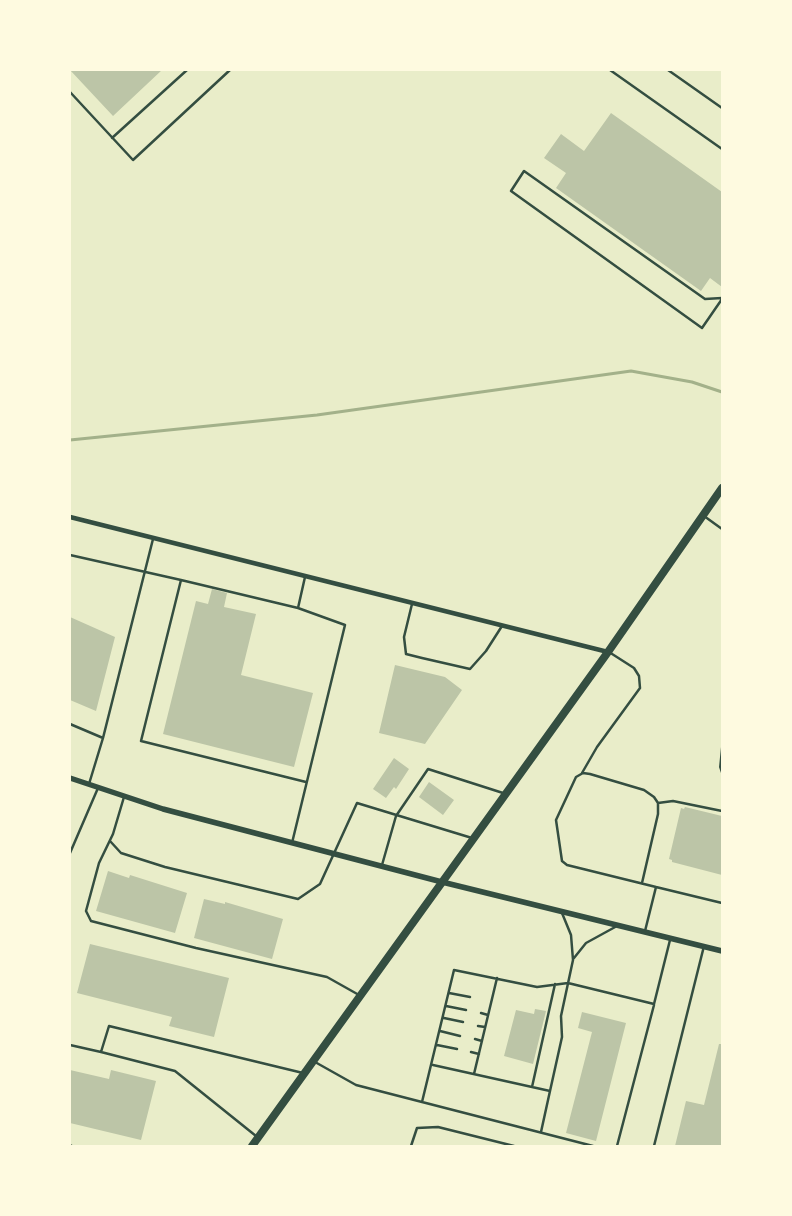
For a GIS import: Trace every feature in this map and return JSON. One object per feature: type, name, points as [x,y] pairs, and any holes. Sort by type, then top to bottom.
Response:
[{"type":"main road","points":[[252,1146],[608,652],[722,488]]},
{"type":"street","points":[[70,517],[154,536],[608,652]]},
{"type":"street","points":[[70,778],[163,809],[442,882],[722,951]]},
{"type":"lane","points":[[112,138],[187,70]]},
{"type":"lane","points":[[70,92],[133,160],[230,70]]},
{"type":"lane","points":[[610,70],[722,149]]},
{"type":"lane","points":[[668,70],[722,108]]},
{"type":"lane","points":[[524,171],[704,299],[722,298],[702,328],[511,191],[524,171]]},
{"type":"lane","points":[[703,515],[722,529]]},
{"type":"lane","points":[[89,785],[103,738],[154,536]]},
{"type":"lane","points":[[70,555],[298,608],[345,625],[292,843]]},
{"type":"lane","points":[[298,608],[306,575]]},
{"type":"lane","points":[[181,580],[140,741],[306,782]]},
{"type":"lane","points":[[412,602],[404,636],[406,654],[470,668],[486,651],[503,625]]},
{"type":"lane","points":[[608,652],[634,668],[639,676],[640,688],[597,747],[581,774],[576,777],[556,820],[562,861],[567,865],[722,903]]},
{"type":"lane","points":[[70,724],[103,738]]},
{"type":"lane","points":[[382,866],[396,816],[428,769],[506,794]]},
{"type":"lane","points":[[581,774],[590,774],[644,790],[654,797],[658,804],[658,814],[642,883]]},
{"type":"lane","points":[[70,853],[98,788]]},
{"type":"lane","points":[[124,796],[110,841],[99,863],[86,911],[91,921],[327,978],[360,996]]},
{"type":"lane","points":[[658,804],[673,801],[722,811]]},
{"type":"lane","points":[[110,841],[121,853],[165,867],[298,898],[320,884],[358,803],[474,839]]},
{"type":"lane","points":[[645,932],[656,887]]},
{"type":"lane","points":[[541,1132],[562,1037],[561,1016],[573,960],[571,935],[562,912]]},
{"type":"lane","points":[[573,960],[586,943],[618,925]]},
{"type":"lane","points":[[617,1146],[670,938]]},
{"type":"lane","points":[[654,1146],[704,946]]},
{"type":"lane","points":[[422,1102],[444,1018],[454,970],[537,986],[568,983],[654,1004]]},
{"type":"lane","points":[[474,1074],[497,978]]},
{"type":"lane","points":[[532,1086],[555,984]]},
{"type":"lane","points":[[449,993],[470,997]]},
{"type":"lane","points":[[484,1000],[491,1001]]},
{"type":"lane","points":[[446,1006],[466,1010]]},
{"type":"lane","points":[[481,1013],[488,1015]]},
{"type":"lane","points":[[444,1018],[463,1022]]},
{"type":"lane","points":[[101,1052],[109,1026],[304,1074]]},
{"type":"lane","points":[[478,1026],[485,1027]]},
{"type":"lane","points":[[440,1031],[460,1036]]},
{"type":"lane","points":[[475,1039],[482,1041]]},
{"type":"lane","points":[[70,1045],[175,1071],[258,1138]]},
{"type":"lane","points":[[437,1045],[457,1049]]},
{"type":"lane","points":[[471,1052],[479,1054]]},
{"type":"lane","points":[[314,1061],[356,1085],[593,1146]]},
{"type":"lane","points":[[432,1065],[550,1091]]},
{"type":"lane","points":[[411,1146],[417,1128],[438,1127],[514,1146]]},
{"type":"path","points":[[722,747],[720,767],[722,773]]},
{"type":"building","points":[[70,70],[162,70],[113,116]]},
{"type":"building","points":[[611,113],[722,192],[722,287],[710,278],[701,291],[556,188],[566,173],[544,158],[561,134],[584,151]]},
{"type":"building","points":[[212,589],[227,593],[224,607],[256,614],[241,675],[313,693],[294,767],[163,734],[196,601],[208,604]]},
{"type":"building","points":[[70,617],[115,637],[96,711],[70,700]]},
{"type":"building","points":[[395,665],[445,677],[462,690],[425,744],[379,733]]},
{"type":"building","points":[[394,758],[409,769],[396,789],[394,787],[386,798],[373,789]]},
{"type":"building","points":[[429,782],[454,800],[443,815],[419,797]]},
{"type":"building","points":[[685,807],[722,816],[722,875],[672,862],[669,859],[681,808],[684,809]]},
{"type":"building","points":[[108,871],[129,878],[130,875],[187,893],[175,933],[96,911]]},
{"type":"building","points":[[204,899],[225,904],[225,902],[283,919],[272,959],[194,938]]},
{"type":"building","points":[[90,944],[229,978],[214,1037],[169,1026],[172,1017],[77,993]]},
{"type":"building","points":[[535,1009],[546,1011],[533,1064],[504,1056],[516,1010],[534,1014]]},
{"type":"building","points":[[582,1012],[626,1023],[596,1141],[566,1133],[592,1032],[578,1028]]},
{"type":"building","points":[[719,1044],[722,1044],[722,1146],[675,1146],[686,1101],[704,1105]]},
{"type":"building","points":[[70,1070],[109,1079],[111,1070],[156,1081],[141,1140],[70,1123]]},
{"type":"waterway","points":[[70,440],[317,415],[631,371],[692,382],[722,392]]}]
